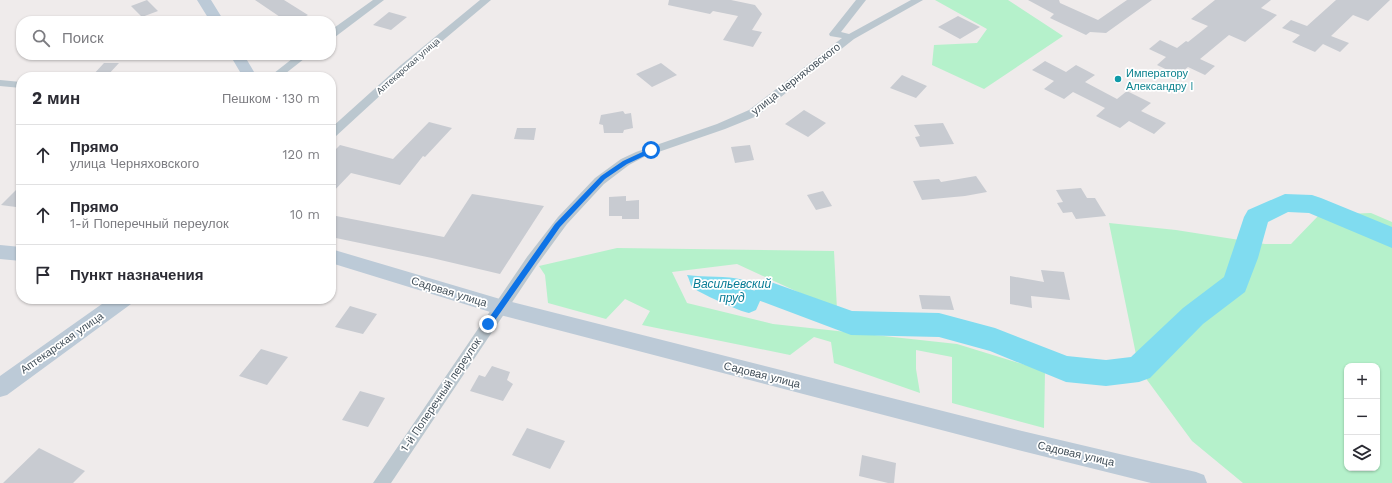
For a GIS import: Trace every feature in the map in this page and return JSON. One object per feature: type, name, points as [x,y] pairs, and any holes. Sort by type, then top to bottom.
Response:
[{"type":"street","points":[[204,0],[214,16]]},
{"type":"street","points":[[336,31],[379,0]]},
{"type":"street","name":"Аптекарская улица","points":[[336,129],[405,67],[486,0]]},
{"type":"street","points":[[850,37],[834,34],[861,0]]},
{"type":"street","name":"улица Черняховского","points":[[500,307],[558,226],[603,177],[625,162],[651,150],[736,122],[753,114],[850,37],[918,0]]},
{"type":"street","points":[[240,60],[247,72]]},
{"type":"street","points":[[281,72],[297,60]]},
{"type":"street","points":[[0,83],[16,85]]},
{"type":"street","points":[[0,252],[16,254]]},
{"type":"street","name":"Садовая улица","points":[[336,258],[500,307],[1015,440],[1196,483]]},
{"type":"street","name":"Аптекарская улица","points":[[0,388],[117,304]]},
{"type":"street","name":"1-й Поперечный переулок","points":[[381,483],[500,307]]},
{"type":"green space","points":[[935,0],[1008,0],[1063,36],[984,89],[932,65],[934,45],[977,43],[987,29]]},
{"type":"green space","points":[[1371,213],[1392,222],[1392,483],[1243,483],[1192,441],[1139,369],[1109,223],[1176,230],[1265,244],[1291,244],[1319,215]]},
{"type":"green space","points":[[617,248],[834,251],[837,310],[737,264],[672,272],[687,303],[773,324],[957,344],[1045,371],[1044,428],[952,403],[952,357],[916,350],[916,369],[920,393],[834,363],[831,342],[814,337],[790,355],[642,325],[650,311],[625,299],[606,319],[548,303],[545,275],[539,266]]},
{"type":"water","name":"Васильевский пруд","points":[[687,275],[744,280],[747,286],[751,289],[768,293],[771,296],[772,302],[760,301],[756,310],[749,313],[744,312],[719,302],[696,290],[692,287]]},
{"type":"building","points":[[147,0],[158,11],[141,16],[131,6]]},
{"type":"building","points":[[255,0],[284,0],[308,15],[306,16],[279,16]]},
{"type":"building","points":[[669,0],[731,0],[755,5],[762,14],[752,30],[762,32],[753,47],[723,40],[738,16],[713,11],[710,14],[668,5]]},
{"type":"building","points":[[1028,0],[1059,0],[1060,3],[1098,20],[1127,0],[1152,0],[1106,33],[1090,32],[1086,35],[1050,18],[1054,14]]},
{"type":"building","points":[[1215,0],[1271,0],[1261,8],[1277,15],[1245,42],[1229,35],[1200,59],[1215,66],[1205,75],[1188,67],[1178,75],[1157,65],[1166,57],[1149,49],[1160,40],[1177,48],[1186,41],[1188,42],[1208,26],[1191,19]]},
{"type":"building","points":[[1336,0],[1390,0],[1368,21],[1353,15],[1331,36],[1349,43],[1340,52],[1323,44],[1315,52],[1292,42],[1300,35],[1282,28],[1291,20],[1307,26]]},
{"type":"building","points":[[389,12],[407,17],[391,30],[373,25]]},
{"type":"building","points":[[958,16],[980,27],[960,39],[938,27]]},
{"type":"building","points":[[1045,61],[1066,72],[1076,65],[1095,75],[1085,82],[1117,99],[1127,91],[1151,103],[1141,111],[1166,123],[1154,134],[1129,121],[1120,128],[1096,116],[1105,108],[1073,92],[1064,99],[1044,89],[1054,81],[1032,70]]},
{"type":"building","points":[[104,63],[119,63],[111,72],[96,72]]},
{"type":"building","points":[[661,63],[677,75],[652,87],[636,74]]},
{"type":"building","points":[[902,75],[927,86],[916,98],[890,88]]},
{"type":"building","points":[[804,110],[826,123],[808,137],[785,124]]},
{"type":"building","points":[[623,111],[625,114],[631,113],[633,128],[624,130],[623,133],[604,133],[603,125],[599,124],[601,115]]},
{"type":"building","points":[[429,122],[452,128],[425,157],[423,156],[400,185],[351,173],[336,189],[336,149],[340,145],[393,159]]},
{"type":"building","points":[[943,123],[954,144],[920,147],[915,137],[920,136],[914,125]]},
{"type":"building","points":[[517,128],[536,128],[534,140],[514,139]]},
{"type":"building","points":[[750,145],[754,160],[735,163],[731,147]]},
{"type":"building","points":[[976,176],[987,192],[965,196],[922,200],[913,181],[939,179],[941,182]]},
{"type":"building","points":[[1081,188],[1087,198],[1095,198],[1106,216],[1076,219],[1072,212],[1063,213],[1057,203],[1063,202],[1056,190]]},
{"type":"building","points":[[16,190],[16,207],[1,205]]},
{"type":"building","points":[[823,191],[832,206],[816,210],[807,195]]},
{"type":"building","points":[[472,194],[544,206],[500,274],[336,238],[336,216],[444,237]]},
{"type":"building","points":[[626,196],[626,201],[639,200],[639,219],[622,219],[622,216],[609,216],[609,197]]},
{"type":"building","points":[[1041,270],[1064,272],[1070,300],[1031,296],[1032,308],[1010,304],[1010,276],[1044,282]]},
{"type":"building","points":[[919,295],[950,296],[954,310],[922,309]]},
{"type":"building","points":[[350,306],[377,314],[363,334],[335,327]]},
{"type":"building","points":[[261,349],[288,357],[267,385],[239,376]]},
{"type":"building","points":[[492,366],[510,372],[507,380],[513,384],[503,401],[470,391],[479,375],[485,377]]},
{"type":"building","points":[[360,391],[385,398],[368,427],[342,420]]},
{"type":"building","points":[[527,428],[565,441],[550,469],[512,455]]},
{"type":"building","points":[[39,448],[85,471],[73,483],[3,483]]},
{"type":"building","points":[[862,455],[896,463],[894,483],[859,476]]},
{"type":"waterway","points":[[768,292],[851,323],[939,325],[995,340],[1066,369],[1106,373],[1139,369],[1193,316],[1235,284],[1245,258],[1257,217],[1285,203],[1312,204],[1392,238]]},
{"type":"place","name":"Императору Александру I","points":[[1118,79]]},
{"type":"route","points":[[488,324],[558,226],[603,177],[625,162],[651,150]]}]
